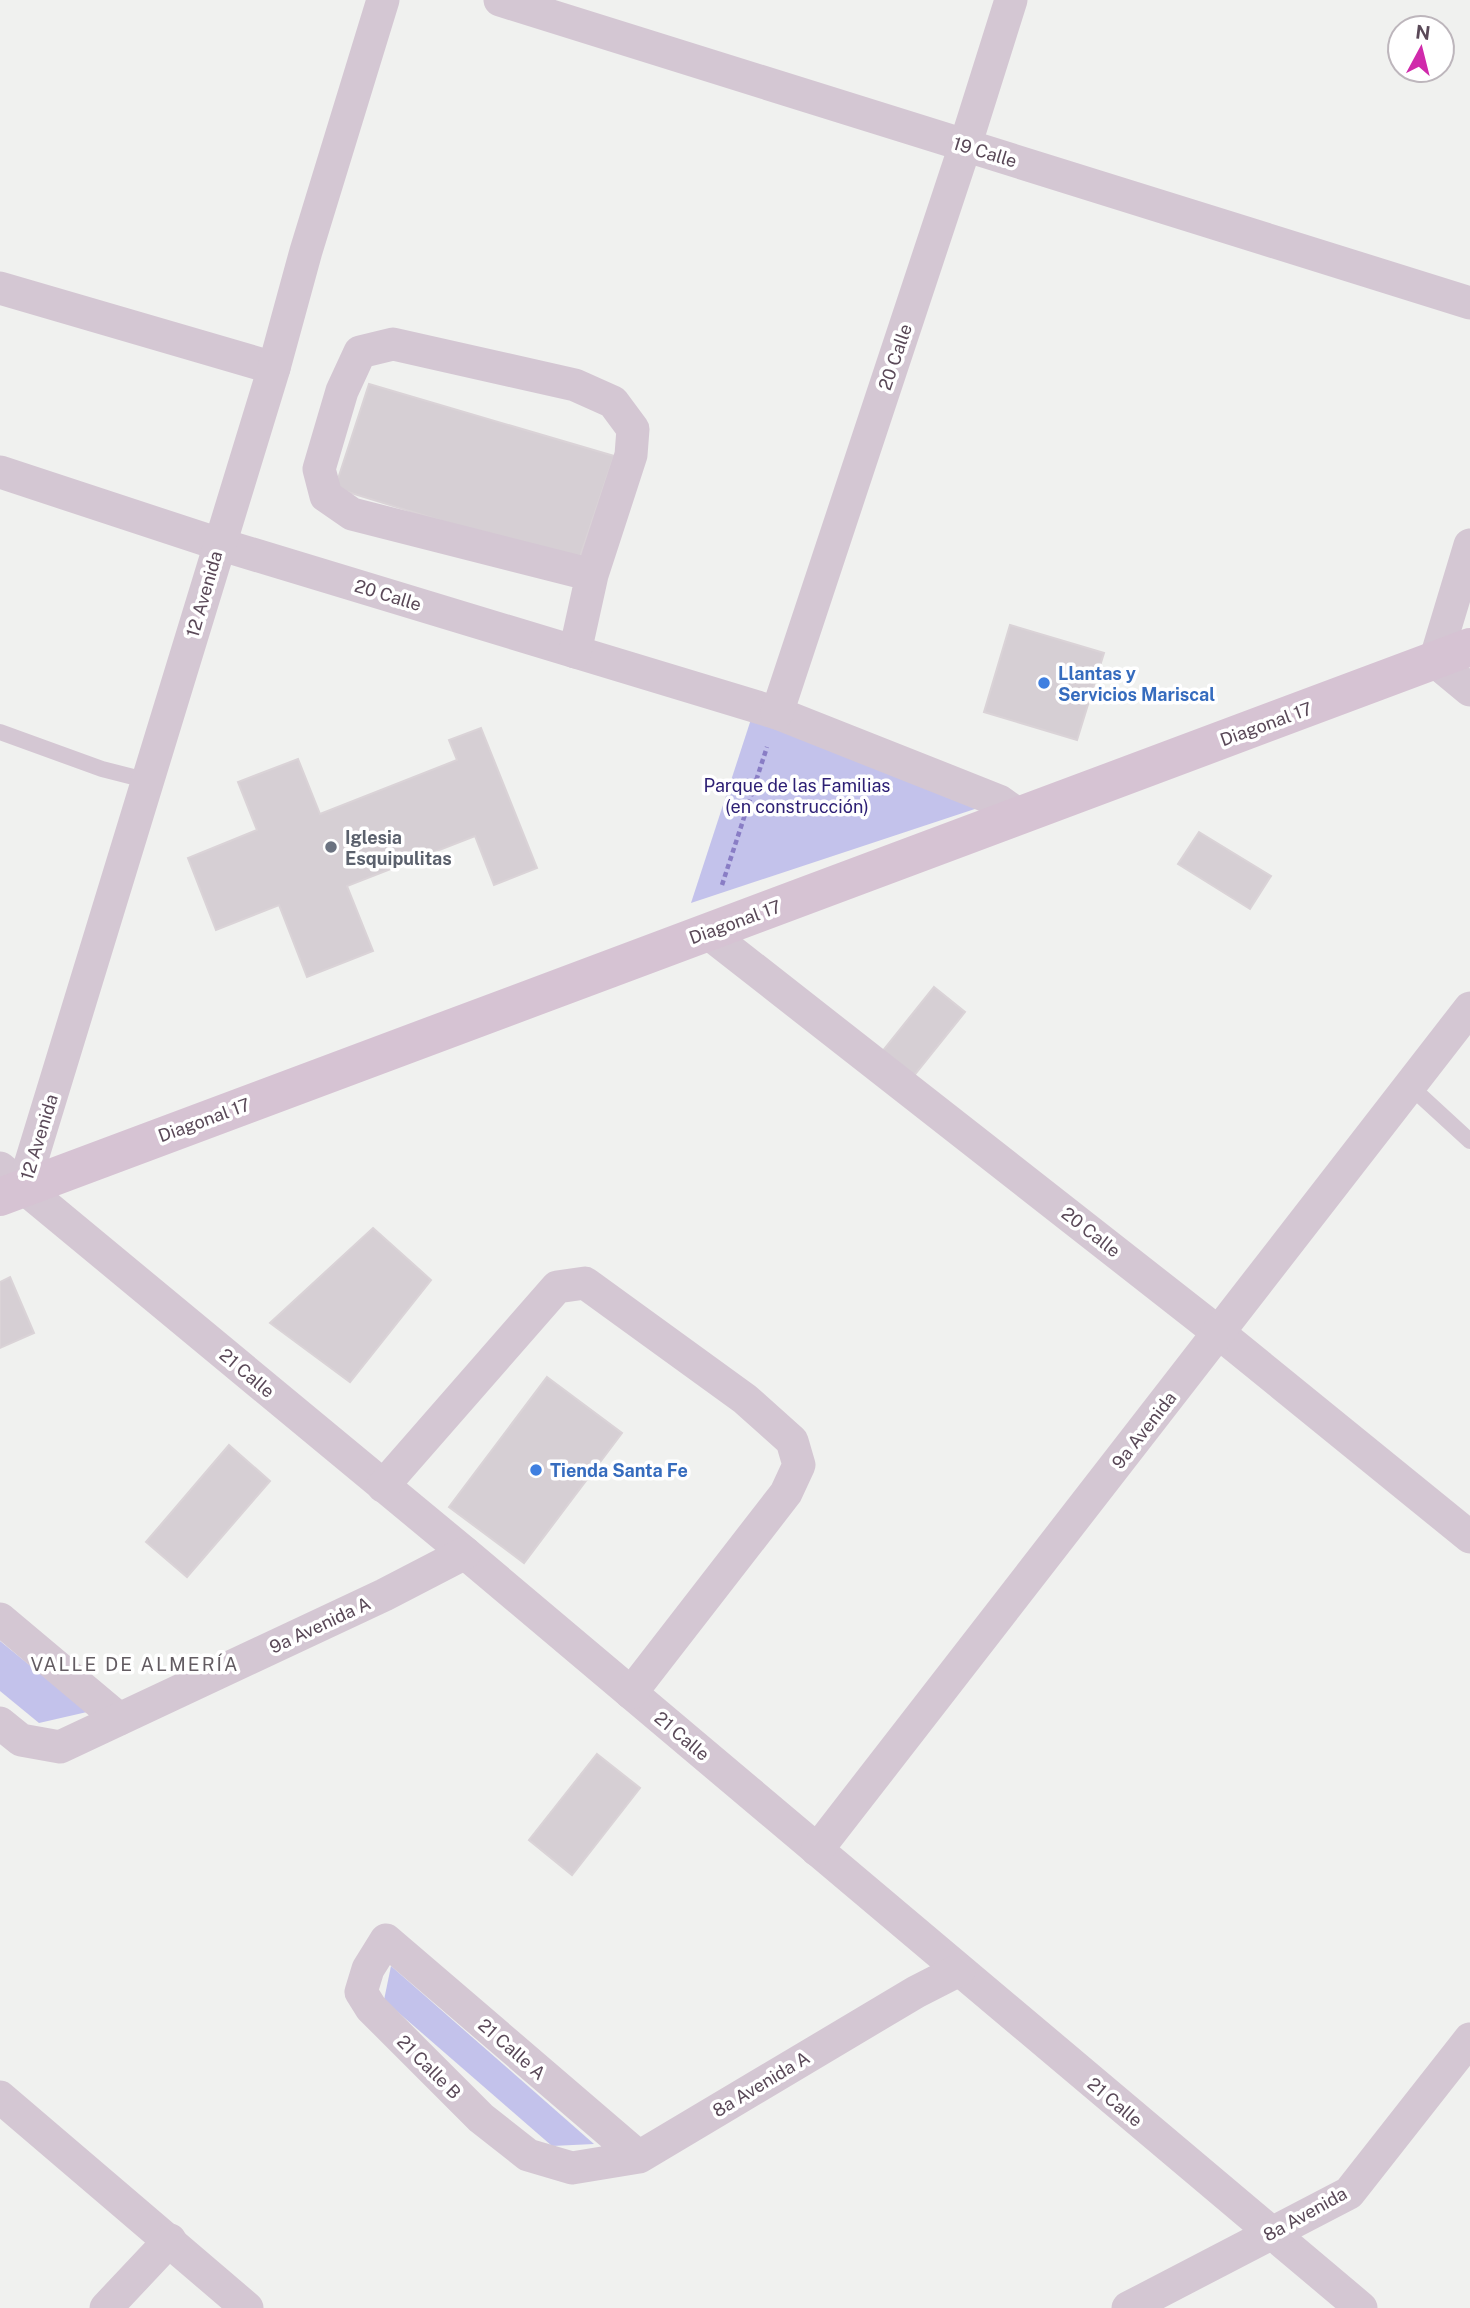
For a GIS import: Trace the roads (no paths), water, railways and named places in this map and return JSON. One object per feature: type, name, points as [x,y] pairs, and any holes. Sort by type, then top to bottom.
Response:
[{"type":"main road","name":"Diagonal 17","points":[[8,1184],[707,932],[1470,648]]},
{"type":"street","name":"12 Avenida","points":[[8,1184],[149,781],[383,0]]},
{"type":"street","name":"19 Calle","points":[[500,0],[1470,303]]},
{"type":"street","name":"20 Calle","points":[[777,713],[1011,0]]},
{"type":"street","points":[[0,288],[274,368]]},
{"type":"street","points":[[575,652],[592,575],[631,456],[632,429],[613,402],[575,386],[393,344],[360,352],[342,391],[319,469],[326,496],[352,514],[592,575]]},
{"type":"street","name":"20 Calle","points":[[0,472],[219,544],[777,713],[999,800],[1020,816]]},
{"type":"street","points":[[1470,545],[1434,661],[1470,690]]},
{"type":"street","name":"20 Calle","points":[[707,932],[1219,1333],[1470,1537]]},
{"type":"street","name":"9a Avenida","points":[[817,1850],[1470,1008]]},
{"type":"street","name":"21 Calle","points":[[8,1184],[465,1553],[1361,2308]]},
{"type":"street","points":[[383,1486],[557,1287],[585,1283],[745,1399],[792,1441],[799,1465],[786,1493],[631,1693]]},
{"type":"street","name":"9a Avenida A","points":[[0,1723],[21,1740],[60,1747],[384,1595],[465,1553]]},
{"type":"street","points":[[0,1619],[119,1719]]},
{"type":"street","name":"21 Calle A","points":[[386,1940],[639,2157]]},
{"type":"street","name":"21 Calle B","points":[[386,1940],[368,1969],[361,1992],[371,2008],[481,2118],[528,2155],[554,2161]]},
{"type":"street","name":"8a Avenida A","points":[[554,2161],[572,2168],[639,2157],[916,1992],[959,1970]]},
{"type":"street","name":"8a Avenida","points":[[1128,2308],[1349,2193],[1470,2039]]},
{"type":"street","points":[[0,2097],[247,2308]]},
{"type":"street","points":[[107,2308],[170,2241]]},
{"type":"lane","points":[[0,732],[102,769],[149,781]]},
{"type":"lane","points":[[1410,1086],[1470,1141]]},
{"type":"place","name":"Llantas y Servicios Mariscal","points":[[1044,683]]},
{"type":"place","name":"Iglesia Esquipulitas","points":[[331,847]]},
{"type":"place","name":"Tienda Santa Fe","points":[[536,1470]]},
{"type":"district","name":"VALLE DE ALMERÍA","points":[[135,1664]]},
{"type":"park label","name":"Parque de las Familias (en construcción)","points":[[797,795]]}]
